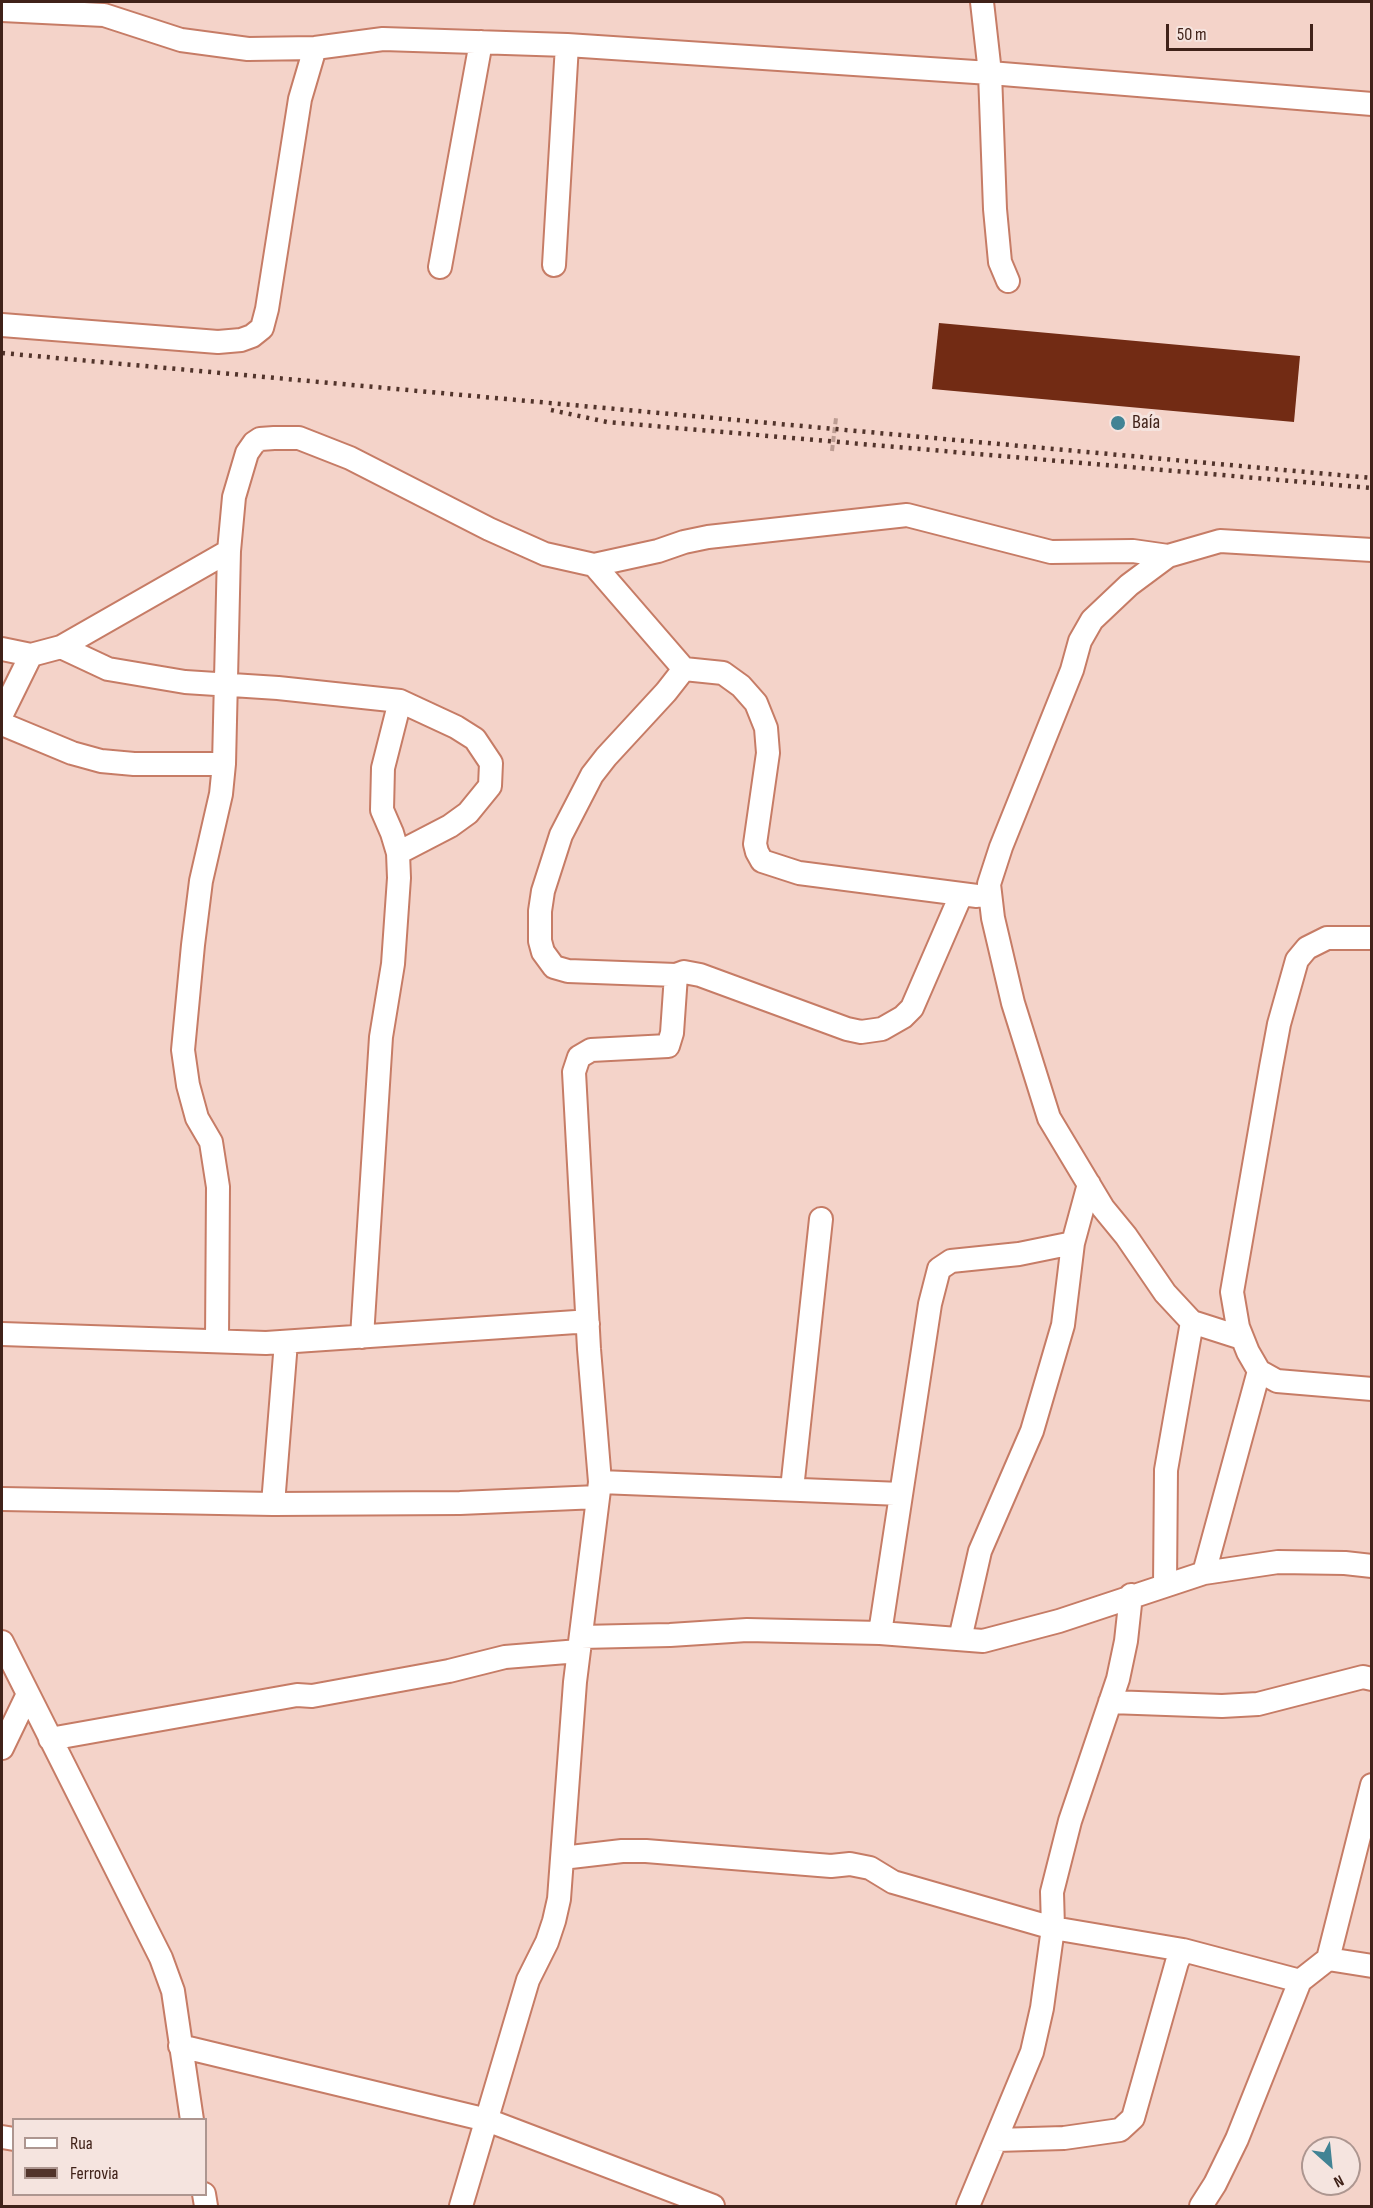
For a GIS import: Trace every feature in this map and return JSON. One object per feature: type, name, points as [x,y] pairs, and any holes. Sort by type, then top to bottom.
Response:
[{"type":"street","points":[[982,2],[990,73],[994,209],[1000,262],[1008,281]]},
{"type":"street","points":[[2,10],[104,15],[181,40],[248,49],[315,48],[383,39],[567,45],[990,73],[1371,104]]},
{"type":"street","points":[[440,267],[481,42]]},
{"type":"street","points":[[554,265],[567,45]]},
{"type":"street","points":[[2,325],[218,342],[241,340],[252,336],[261,328],[267,309],[300,99],[315,48]]},
{"type":"street","points":[[217,1341],[218,1187],[211,1142],[197,1118],[188,1085],[183,1050],[201,881],[221,794],[224,764],[229,551],[234,497],[247,453],[260,439],[299,438],[350,458],[489,529],[545,554],[594,565],[708,537],[907,514],[1051,552],[1133,551],[1168,556]]},
{"type":"street","points":[[1242,1338],[1192,1322],[1165,1293],[1126,1236],[1103,1209],[1049,1118],[1012,1003],[993,918],[989,884],[1001,847],[1072,670],[1080,641],[1092,620],[1129,585],[1168,556],[1220,541],[1371,550]]},
{"type":"street","points":[[2,649],[32,655],[61,647],[229,551]]},
{"type":"street","points":[[594,565],[684,669],[723,673],[741,686],[756,703],[766,728],[768,753],[755,844],[762,861],[799,873],[990,897]]},
{"type":"street","points":[[61,647],[108,669],[184,682],[400,701],[456,727],[475,739],[491,763],[490,786],[468,813],[450,826],[398,853]]},
{"type":"street","points":[[2,714],[32,655]]},
{"type":"street","points":[[684,669],[592,775],[561,835],[543,891],[540,911],[540,941],[543,952],[554,966],[568,970],[676,975],[684,972],[700,975],[847,1029],[861,1032],[882,1029],[903,1017],[912,1008],[962,895]]},
{"type":"street","points":[[362,1337],[381,1037],[393,964],[399,878],[398,853],[382,810],[383,768],[400,701]]},
{"type":"street","points":[[2,724],[72,753],[101,761],[134,764],[224,764]]},
{"type":"street","points":[[1371,938],[1327,938],[1306,948],[1297,960],[1270,1067],[1232,1292],[1238,1328],[1259,1371],[1277,1381],[1371,1389]]},
{"type":"street","points":[[461,2206],[528,1980],[547,1942],[559,1899],[580,1644],[599,1490],[574,1072],[579,1057],[591,1050],[668,1046],[672,1033],[676,975]]},
{"type":"street","points":[[960,1639],[980,1551],[1032,1431],[1063,1325],[1073,1244],[1089,1184]]},
{"type":"street","points":[[792,1489],[821,1219]]},
{"type":"street","points":[[880,1633],[930,1304],[939,1269],[951,1261],[1019,1254],[1073,1244]]},
{"type":"street","points":[[2,1334],[286,1342],[576,1322],[588,1324]]},
{"type":"street","points":[[1165,1585],[1166,1470],[1192,1322]]},
{"type":"street","points":[[273,1504],[286,1342]]},
{"type":"street","points":[[1203,1573],[1259,1371]]},
{"type":"street","points":[[2,1498],[273,1504],[460,1503],[599,1490],[792,1489],[901,1494]]},
{"type":"street","points":[[50,1739],[297,1695],[312,1696],[580,1644],[747,1630],[880,1633],[983,1641],[1059,1621],[1203,1573],[1278,1562],[1345,1563],[1371,1566]]},
{"type":"street","points":[[968,2206],[1032,2052],[1042,2008],[1053,1928],[1052,1892],[1070,1821],[1118,1679],[1126,1641],[1131,1596]]},
{"type":"street","points":[[2,1642],[161,1958],[173,1991],[192,2118]]},
{"type":"street","points":[[1110,1702],[1222,1706],[1258,1704],[1364,1677],[1371,1679]]},
{"type":"street","points":[[2,1748],[28,1694]]},
{"type":"street","points":[[1202,2206],[1237,2139],[1300,1981],[1328,1959],[1371,1785]]},
{"type":"street","points":[[561,1858],[622,1851],[646,1851],[831,1866],[850,1864],[870,1868],[893,1882],[1053,1928],[1183,1950],[1300,1981]]},
{"type":"street","points":[[996,2140],[1064,2138],[1120,2130],[1133,2118],[1177,1962],[1183,1950]]},
{"type":"street","points":[[1328,1959],[1371,1966]]},
{"type":"street","points":[[180,2046],[487,2120],[713,2206]]},
{"type":"path","points":[[832,451],[837,418]]},
{"type":"building","points":[[939,323],[1300,356],[1294,422],[932,389]]},
{"type":"railway","points":[[2,353],[1372,478]]},
{"type":"railway","points":[[551,410],[607,422],[1372,488]]},
{"type":"place","name":"Baía","points":[[1118,423]]}]
